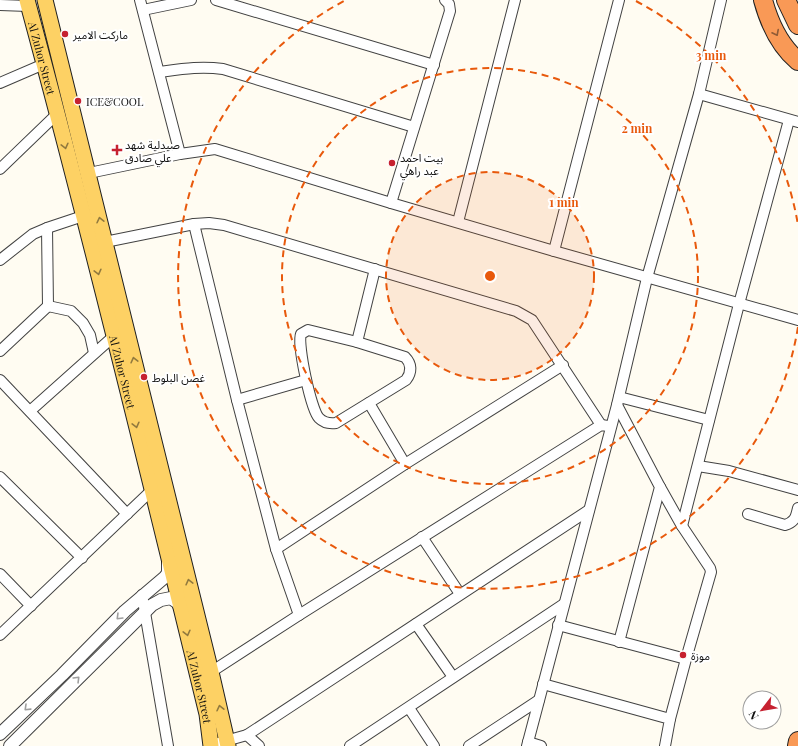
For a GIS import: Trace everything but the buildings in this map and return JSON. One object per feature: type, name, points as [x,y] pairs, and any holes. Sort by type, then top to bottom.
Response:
[{"type":"highway","points":[[763,0],[766,12],[778,38],[798,61]]},
{"type":"highway","points":[[786,0],[798,25]]},
{"type":"highway","points":[[797,746],[798,741]]},
{"type":"main road","name":"Al Zuhor Street","points":[[45,0],[212,672],[227,744]]},
{"type":"main road","name":"Al Zuhor Street","points":[[28,3],[152,490],[207,714],[211,746]]},
{"type":"street","points":[[180,154],[141,5],[191,0]]},
{"type":"street","points":[[216,0],[434,65]]},
{"type":"street","points":[[391,203],[450,11],[449,4],[445,0]]},
{"type":"street","points":[[458,222],[515,0]]},
{"type":"street","points":[[554,251],[619,0]]},
{"type":"street","points":[[541,746],[527,744],[589,510],[606,426],[618,401],[647,278],[699,94],[721,0]]},
{"type":"street","points":[[0,5],[28,3]]},
{"type":"street","points":[[0,83],[44,64]]},
{"type":"street","points":[[159,72],[194,67],[207,67],[223,70],[414,127]]},
{"type":"street","points":[[682,526],[739,304],[793,121],[699,94]]},
{"type":"street","points":[[0,169],[57,114]]},
{"type":"street","points":[[89,174],[180,154],[207,149],[216,149],[554,251],[798,320]]},
{"type":"street","points":[[0,260],[33,234],[83,216]]},
{"type":"street","points":[[105,242],[194,224],[209,223],[224,225],[516,311],[532,320],[606,426]]},
{"type":"street","points":[[194,224],[237,400],[276,549],[299,615]]},
{"type":"street","points":[[0,351],[48,306],[47,228]]},
{"type":"street","points":[[357,342],[375,269]]},
{"type":"street","points":[[48,306],[71,311],[83,323],[90,335],[94,353]]},
{"type":"street","points":[[308,330],[357,342],[405,357],[411,366],[406,380],[336,423],[328,424],[318,418],[315,413],[306,380],[300,341],[302,334],[308,330]]},
{"type":"street","points":[[30,411],[114,336]]},
{"type":"street","points":[[276,549],[405,464],[563,365]]},
{"type":"street","points":[[0,380],[127,514]]},
{"type":"street","points":[[237,400],[306,380]]},
{"type":"street","points":[[618,401],[710,420]]},
{"type":"street","points":[[618,401],[660,488],[682,526],[710,568],[711,572],[670,719],[665,746]]},
{"type":"street","points":[[369,403],[405,464]]},
{"type":"street","points":[[212,672],[422,537],[606,426]]},
{"type":"street","points":[[698,466],[729,472],[798,490]]},
{"type":"street","points":[[0,477],[82,558]]},
{"type":"street","points":[[620,642],[660,488]]},
{"type":"street","points":[[0,635],[152,490]]},
{"type":"street","points":[[748,514],[785,525],[795,520],[798,508]]},
{"type":"street","points":[[211,746],[227,744],[247,735],[589,510]]},
{"type":"street","points":[[422,537],[460,594]]},
{"type":"street","points":[[0,734],[62,675],[125,611],[165,577],[168,573],[169,567],[168,558]]},
{"type":"street","points":[[0,574],[31,606]]},
{"type":"street","points":[[142,595],[168,746]]},
{"type":"street","points":[[10,746],[152,606],[167,598],[174,599],[178,603],[182,612]]},
{"type":"street","points":[[350,746],[564,604]]},
{"type":"street","points":[[416,624],[453,677]]},
{"type":"street","points":[[558,625],[686,659]]},
{"type":"street","points":[[543,684],[670,719]]},
{"type":"street","points":[[468,746],[539,700]]},
{"type":"street","points":[[409,708],[434,746]]},
{"type":"street","points":[[247,735],[258,746]]},
{"type":"place","name":"ماركت الامير","points":[[65,34]]},
{"type":"place","name":"ICE&COOL","points":[[78,101]]},
{"type":"place","name":"صيدلية شهد علي صادق","points":[[117,150]]},
{"type":"place","name":"بيت احمد عبد راهي","points":[[392,163]]},
{"type":"place","name":"غصن البلوط","points":[[144,377]]},
{"type":"place","name":"موزة","points":[[683,655]]}]
